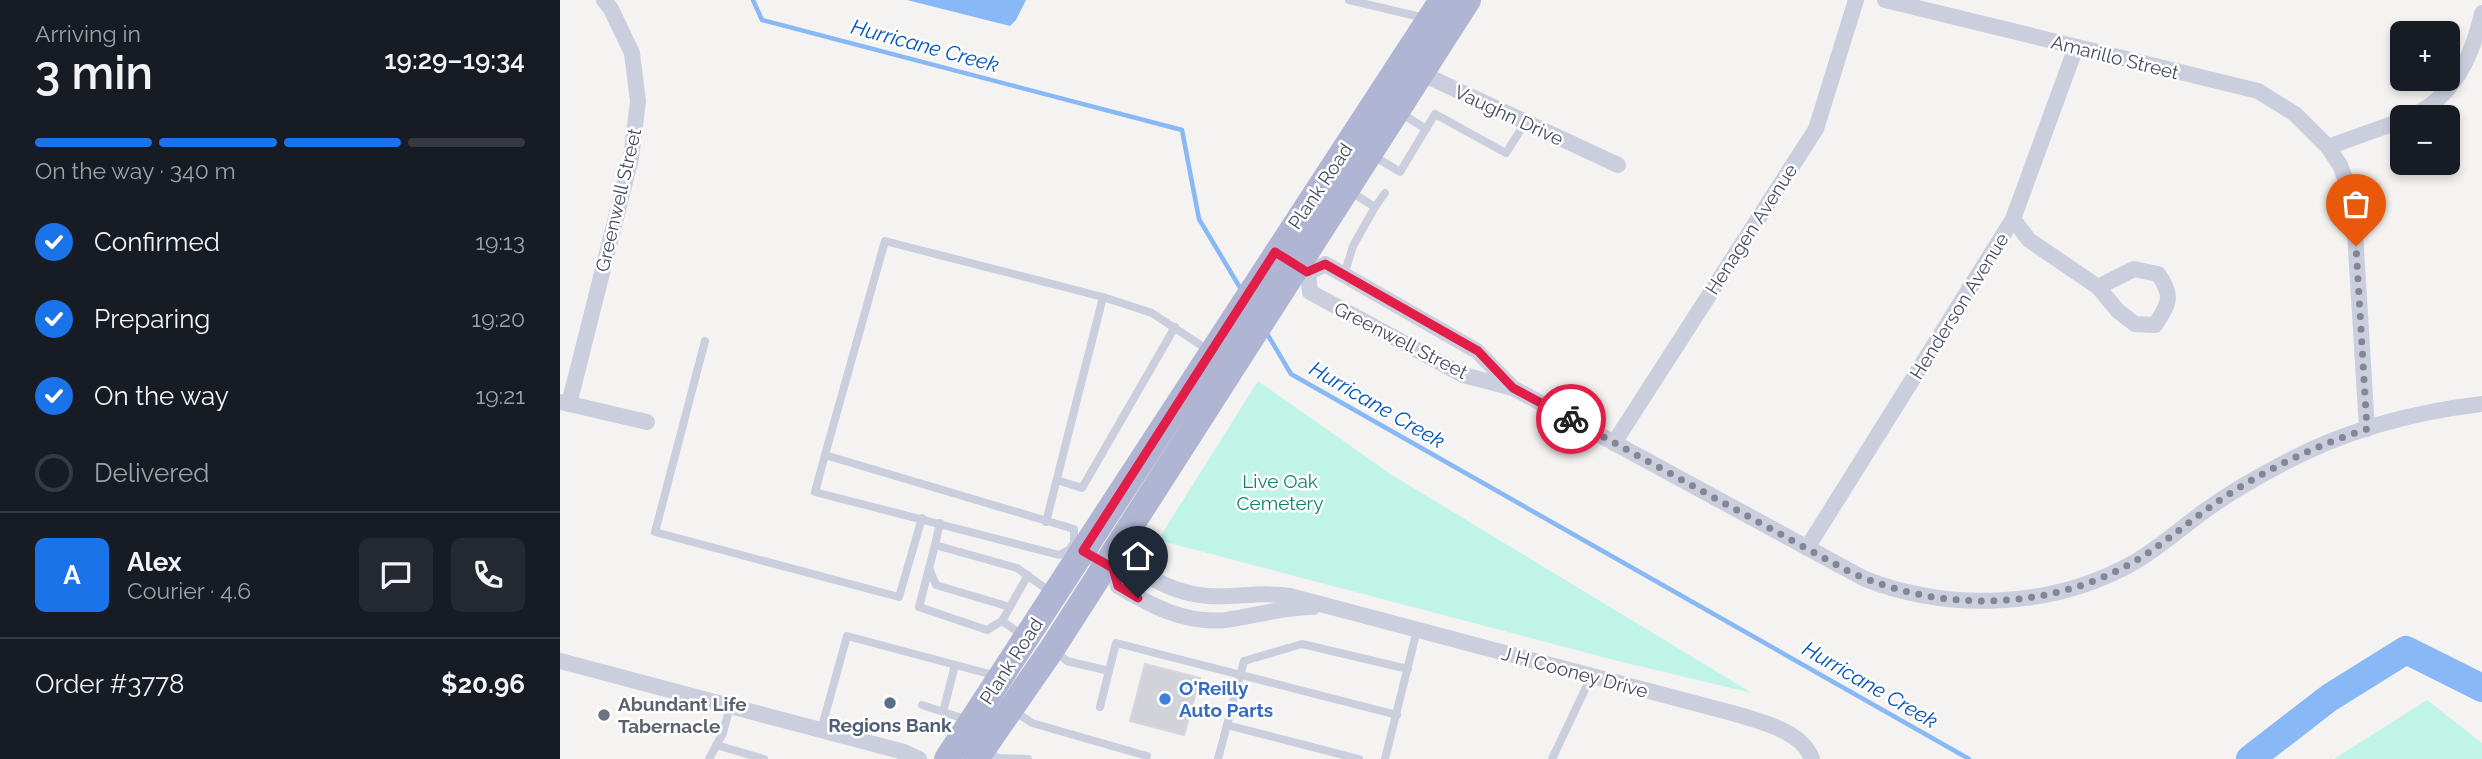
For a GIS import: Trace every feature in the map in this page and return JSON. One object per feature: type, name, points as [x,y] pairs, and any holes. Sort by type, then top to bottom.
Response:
[{"type":"main road","name":"Plank Road","points":[[1293,263],[1410,69],[1468,0]]},
{"type":"main road","name":"Plank Road","points":[[947,759],[1054,594],[1078,549],[1264,293],[1293,263],[1346,188],[1396,111],[1435,10]]},
{"type":"main road","name":"Plank Road","points":[[980,753],[1109,567],[1226,346]]},
{"type":"street","name":"Greenwell Street","points":[[564,403],[631,158],[638,101],[632,53],[604,0]]},
{"type":"street","name":"Henagen Avenue","points":[[1614,443],[1816,129],[1856,0]]},
{"type":"street","name":"Amarillo Street","points":[[1885,0],[2258,91],[2295,114],[2328,147],[2340,165],[2353,200],[2367,429]]},
{"type":"street","points":[[2429,105],[2454,82],[2471,54],[2482,13]]},
{"type":"street","name":"Henderson Avenue","points":[[1807,548],[2014,219],[2076,47]]},
{"type":"street","name":"Vaughn Drive","points":[[1410,69],[1618,165]]},
{"type":"street","points":[[2328,147],[2390,125]]},
{"type":"street","points":[[2014,219],[2029,240],[2098,287]]},
{"type":"street","name":"Greenwell Street","points":[[1293,263],[1325,264],[1478,351],[1513,388]]},
{"type":"street","name":"Greenwell Street","points":[[1293,263],[1310,292],[1463,375],[1513,388],[1865,579],[1910,594],[1990,601],[2054,593],[2121,569],[2255,479],[2317,447],[2367,429],[2440,410],[2482,404]]},
{"type":"street","points":[[564,403],[647,422]]},
{"type":"street","name":"J H Cooney Drive","points":[[1078,549],[1109,567],[1118,586],[1152,607],[1188,618],[1224,620],[1294,608],[1326,607]]},
{"type":"street","name":"J H Cooney Drive","points":[[1109,567],[1129,564],[1164,586],[1201,595],[1272,593],[1759,721],[1802,743],[1812,759]]},
{"type":"street","points":[[560,662],[821,730],[919,759]]},
{"type":"lane","points":[[1349,0],[1435,10]]},
{"type":"lane","points":[[1396,111],[1426,128]]},
{"type":"lane","points":[[1369,152],[1400,172],[1435,114],[1506,153],[1525,123]]},
{"type":"lane","points":[[1346,188],[1375,207]]},
{"type":"lane","points":[[1344,275],[1353,246],[1385,193]]},
{"type":"lane","points":[[825,455],[1074,529],[1078,549],[1059,555],[815,492],[825,455],[885,241],[1104,297],[1152,313],[1175,327],[1226,346]]},
{"type":"lane","points":[[1046,522],[1104,297]]},
{"type":"lane","points":[[1057,481],[1082,488],[1175,327]]},
{"type":"lane","points":[[705,341],[655,532],[899,597],[922,518]]},
{"type":"lane","points":[[940,523],[919,607],[987,630],[1002,621],[1028,575]]},
{"type":"lane","points":[[935,545],[1017,568],[1054,594]]},
{"type":"lane","points":[[929,568],[936,585],[950,592],[1010,607]]},
{"type":"lane","points":[[1002,621],[1026,638]]},
{"type":"lane","points":[[1385,759],[1417,631]]},
{"type":"lane","points":[[821,730],[847,636],[1000,677]]},
{"type":"lane","points":[[1100,707],[1116,643],[1397,715]]},
{"type":"lane","points":[[1218,759],[1244,661],[1302,643],[1408,669]]},
{"type":"lane","points":[[1052,649],[1068,661],[1109,671]]},
{"type":"lane","points":[[943,712],[955,665]]},
{"type":"lane","points":[[1552,759],[1591,677]]},
{"type":"lane","points":[[922,705],[971,721]]},
{"type":"lane","points":[[709,759],[730,706]]},
{"type":"lane","points":[[1011,708],[1032,723],[1157,759]]},
{"type":"lane","points":[[1227,725],[1359,759]]},
{"type":"lane","points":[[716,745],[764,759]]},
{"type":"lane","points":[[980,753],[998,758],[1028,759]]},
{"type":"green space","name":"Live Oak Cemetery","points":[[1258,381],[1392,475],[1752,693],[1618,661],[1158,540]]},
{"type":"green space","points":[[2427,700],[2482,743],[2482,759],[2334,759]]},
{"type":"water","points":[[907,0],[1026,0],[1010,26]]},
{"type":"building","name":"O'Reilly Auto Parts","points":[[1145,664],[1200,678],[1184,735],[1130,721]]},
{"type":"waterway","name":"Hurricane Creek","points":[[753,0],[762,20],[1182,130],[1199,219],[1242,291]]},
{"type":"waterway","name":"Hurricane Creek","points":[[1266,332],[1291,374],[1969,759]]},
{"type":"waterway","points":[[2250,759],[2329,698],[2406,650],[2482,688]]},
{"type":"way so far","points":[[1571,419],[1844,569],[1883,586],[1924,596],[1972,600],[2006,600],[2054,593],[2121,569],[2207,509],[2285,462],[2367,429],[2356,246]]},
{"type":"place","name":"O'Reilly Auto Parts","points":[[1165,699]]},
{"type":"place","name":"Regions Bank","points":[[890,703]]},
{"type":"place","name":"Abundant Life Tabernacle","points":[[604,715]]},
{"type":"route","points":[[1138,598],[1118,586],[1113,568],[1083,551],[1275,252],[1307,272],[1325,264],[1478,351],[1513,388],[1571,419]]}]
